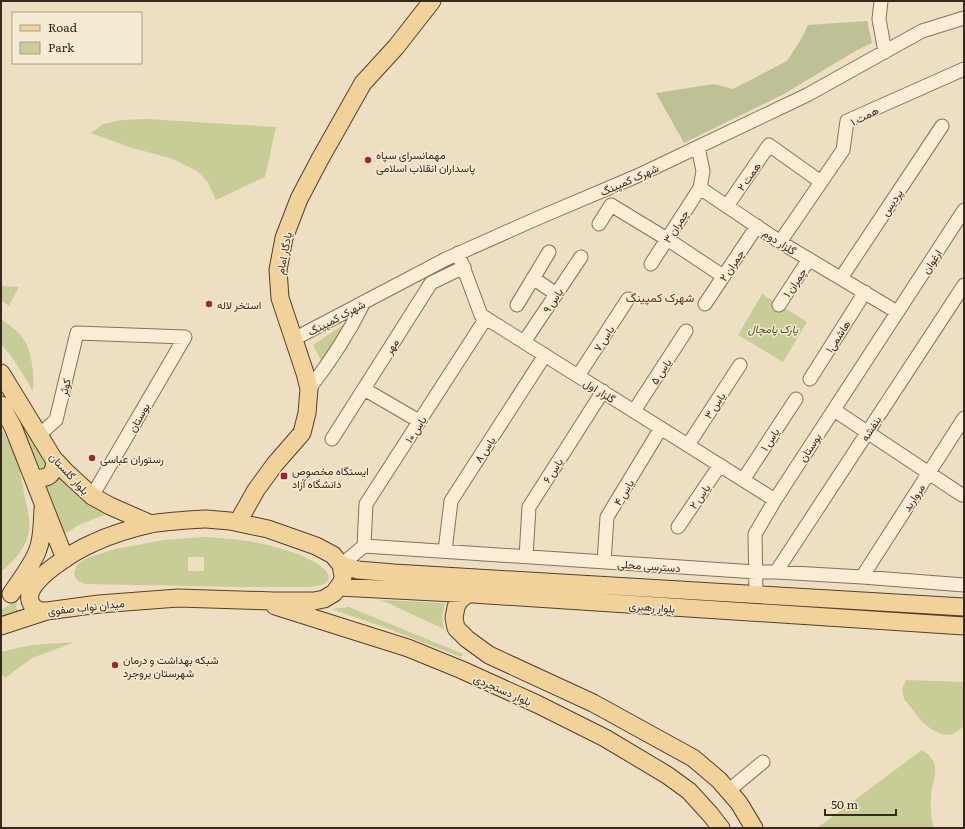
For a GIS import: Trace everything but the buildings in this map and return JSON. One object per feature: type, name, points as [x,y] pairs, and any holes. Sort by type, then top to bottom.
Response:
[{"type":"main road","name":"یادگار امام","points":[[238,522],[256,490],[275,464],[302,433],[308,413],[309,389],[280,298],[278,270],[284,238],[299,199],[363,83],[396,47],[432,1]]},
{"type":"main road","name":"بلوار گلستان","points":[[1,373],[55,460],[65,471],[92,496],[110,506],[151,524]]},
{"type":"main road","points":[[1,405],[13,427],[65,559]]},
{"type":"main road","points":[[34,478],[44,478],[49,476],[55,467],[55,460]]},
{"type":"main road","points":[[4,596],[32,562],[38,551],[41,539],[43,502]]},
{"type":"main road","points":[[4,596],[36,581],[65,559],[92,543],[105,538],[151,524],[206,519],[238,522],[268,529],[316,546],[333,555],[341,565],[343,576],[339,587]]},
{"type":"main road","name":"بلوار رهبری","points":[[341,565],[358,570],[394,573],[964,607]]},
{"type":"main road","name":"میدان نواب صفوی","points":[[36,581],[31,590],[29,599],[34,608],[41,611],[99,604],[178,598],[314,601],[324,599],[334,593],[339,587]]},
{"type":"main road","name":"بلوار رهبری","points":[[339,587],[964,626]]},
{"type":"main road","points":[[467,594],[459,601],[454,618],[456,628],[467,639],[489,655],[593,703],[693,758],[719,780],[739,803],[754,828]]},
{"type":"main road","name":"بلوار دستجردی","points":[[258,600],[408,648],[462,670],[537,704],[605,738],[667,775],[689,791],[721,828]]},
{"type":"main road","points":[[1,626],[47,611]]},
{"type":"street","points":[[880,1],[881,5],[879,19],[885,52]]},
{"type":"street","name":"شهرک کمپینگ","points":[[294,339],[458,253],[637,176],[807,95],[922,31],[964,18]]},
{"type":"street","name":"همت ۱","points":[[780,242],[843,150],[847,121],[964,69]]},
{"type":"street","name":"پردیس","points":[[841,278],[942,126]]},
{"type":"street","name":"همت ۲","points":[[727,206],[769,145],[822,182]]},
{"type":"street","points":[[698,147],[702,171],[700,188]]},
{"type":"street","name":"گلزار دوم","points":[[700,188],[780,242],[897,312]]},
{"type":"street","name":"چمران ۳","points":[[651,264],[700,188]]},
{"type":"street","points":[[599,224],[611,205],[667,239],[723,276]]},
{"type":"street","name":"ارغوان","points":[[897,312],[964,210]]},
{"type":"street","name":"چمران ۲","points":[[705,304],[757,226]]},
{"type":"street","points":[[517,305],[549,252]]},
{"type":"street","name":"گلزار اول","points":[[458,253],[481,315],[775,500]]},
{"type":"street","name":"یاس ۹","points":[[524,342],[580,257]]},
{"type":"street","name":"چمران ۱","points":[[779,305],[809,260]]},
{"type":"street","name":"مهر","points":[[332,439],[431,283],[464,267]]},
{"type":"street","points":[[533,278],[556,294]]},
{"type":"street","name":"بنفشه","points":[[776,572],[964,285]]},
{"type":"street","name":"هاشمی۱","points":[[810,379],[865,292]]},
{"type":"street","name":"یاس ۷","points":[[578,376],[628,299]]},
{"type":"street","points":[[309,389],[327,365],[356,320],[364,302]]},
{"type":"street","name":"بوستان","points":[[756,594],[755,534],[775,500],[897,312]]},
{"type":"street","name":"یاس ۱۰","points":[[364,546],[366,504],[486,318]]},
{"type":"street","name":"یاس ۵","points":[[634,411],[686,331]]},
{"type":"street","name":"بوستان","points":[[77,333],[184,337],[92,496]]},
{"type":"street","name":"کوثر","points":[[39,435],[56,420],[77,333]]},
{"type":"street","name":"یاس ۸","points":[[445,551],[451,501],[545,355]]},
{"type":"street","name":"یاس ۳","points":[[688,445],[740,366]]},
{"type":"street","points":[[364,389],[420,421]]},
{"type":"street","name":"یاس ۶","points":[[526,556],[529,507],[603,391]]},
{"type":"street","name":"یاس ۱","points":[[743,480],[796,399]]},
{"type":"street","points":[[834,410],[962,494]]},
{"type":"street","name":"مروارید","points":[[862,577],[964,418]]},
{"type":"street","name":"یاس ۴","points":[[604,562],[607,517],[661,428]]},
{"type":"street","name":"یاس ۲","points":[[678,527],[720,465]]},
{"type":"street","points":[[341,565],[364,546]]},
{"type":"street","name":"دسترسی محلی","points":[[364,546],[756,572],[862,577],[964,585]]},
{"type":"street","points":[[728,791],[763,762]]},
{"type":"green space","points":[[867,21],[872,43],[857,50],[784,94],[684,143],[656,93],[714,84],[733,89],[787,61],[808,25]]},
{"type":"green space","points":[[147,119],[276,127],[265,177],[216,200],[207,181],[197,171],[173,159],[129,147],[91,133],[103,124],[122,120]]},
{"type":"green space","points":[[1,286],[19,287],[9,306],[1,300]]},
{"type":"green space","name":"پارک پامچال","points":[[762,294],[807,322],[783,362],[738,335]]},
{"type":"green space","points":[[1,319],[14,328],[27,346],[32,365],[33,392],[18,367],[1,344]]},
{"type":"green space","points":[[349,321],[322,362],[313,345]]},
{"type":"green space","points":[[1,383],[49,464],[45,469],[37,470],[26,440],[1,395]]},
{"type":"green space","points":[[1,427],[18,464],[30,523],[29,531],[22,549],[15,559],[1,571]]},
{"type":"green space","points":[[57,476],[85,502],[106,514],[79,525],[60,537],[46,483],[53,483]]},
{"type":"green space","points":[[205,537],[243,540],[268,545],[307,558],[318,564],[326,571],[329,578],[326,583],[322,585],[309,587],[245,587],[85,584],[78,581],[75,577],[74,573],[76,567],[87,558],[115,549],[164,540]],"holes":[[[188,557],[204,557],[204,571],[188,571]]]},
{"type":"green space","points":[[17,600],[16,608],[22,613],[1,621],[1,610]]},
{"type":"green space","points":[[381,600],[445,603],[442,617],[444,629]]},
{"type":"green space","points":[[349,607],[463,654],[461,657],[378,625],[331,609]]},
{"type":"green space","points":[[75,642],[32,658],[5,678],[1,673],[1,652],[31,645]]},
{"type":"green space","points":[[906,680],[964,682],[964,726],[957,732],[950,735],[941,734],[922,722],[904,699],[902,689]]},
{"type":"green space","points":[[922,750],[929,755],[935,766],[931,805],[931,816],[934,828],[817,828]]},
{"type":"place","name":"مهمانسرای سپاه پاسداران انقلاب اسلامی","points":[[368,160]]},
{"type":"place","name":"استخر لاله","points":[[209,304]]},
{"type":"place","name":"رستوران عباسی","points":[[92,458]]},
{"type":"place","name":"ایستگاه مخصوص دانشگاه آزاد","points":[[284,476]]},
{"type":"place","name":"شبکه بهداشت و درمان شهرستان بروجرد","points":[[115,665]]},
{"type":"district","name":"شهرک کمپینگ","points":[[660,297]]}]
